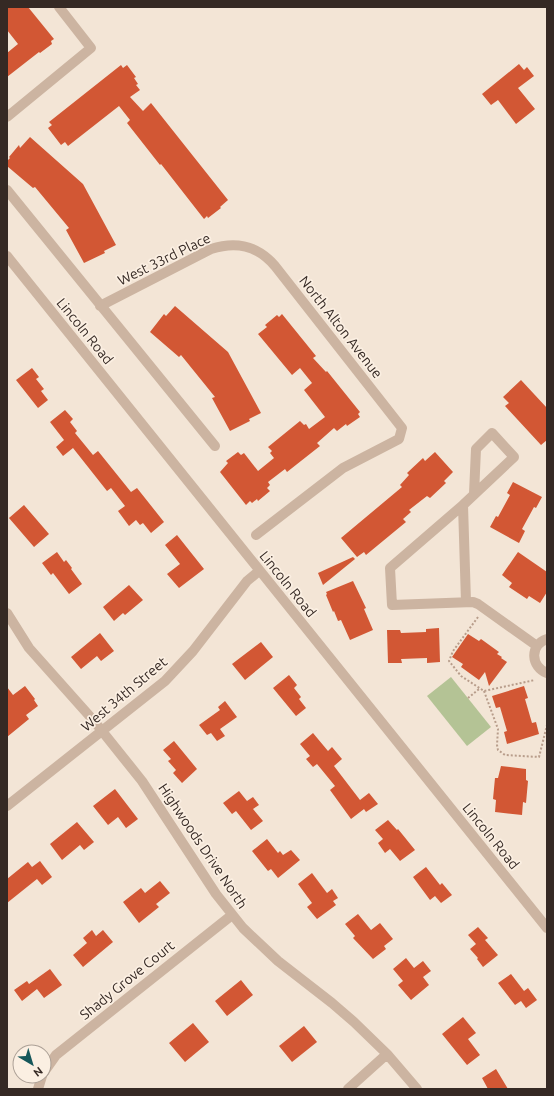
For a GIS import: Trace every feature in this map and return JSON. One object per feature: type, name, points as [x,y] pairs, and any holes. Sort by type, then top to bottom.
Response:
[{"type":"street","points":[[7,117],[91,48],[59,7]]},
{"type":"street","name":"Lincoln Road","points":[[7,190],[215,446]]},
{"type":"street","name":"West 33rd Place","points":[[100,306],[211,249],[226,245],[241,246]]},
{"type":"street","name":"North Alton Avenue","points":[[241,246],[260,252],[275,266],[402,428],[399,439],[343,468],[256,535]]},
{"type":"street","name":"Lincoln Road","points":[[7,256],[547,928]]},
{"type":"street","points":[[474,494],[476,449],[492,433],[514,457],[463,505],[390,568],[392,605],[473,602],[485,608],[537,646]]},
{"type":"street","points":[[463,505],[466,602]]},
{"type":"street","name":"West 34th Street","points":[[7,806],[165,681],[200,642],[247,580],[259,571]]},
{"type":"street","name":"Highwoods Drive North","points":[[7,613],[29,648],[102,730],[149,790],[216,894],[232,915],[268,953],[359,1026],[388,1054],[417,1089]]},
{"type":"street","points":[[547,639],[537,646],[534,657],[536,664],[540,669],[547,673]]},
{"type":"street","name":"Shady Grove Court","points":[[52,1061],[56,1055],[232,915]]},
{"type":"street","points":[[348,1089],[388,1054]]},
{"type":"path","points":[[485,608],[453,651],[449,661],[461,676],[484,691],[543,678],[547,673]]},
{"type":"path","points":[[468,698],[479,689]]},
{"type":"path","points":[[484,691],[498,729],[498,750],[506,754],[539,757],[547,725]]},
{"type":"green space","points":[[451,677],[491,727],[467,746],[427,696]]},
{"type":"building","points":[[7,7],[28,7],[54,39],[51,41],[52,44],[40,53],[39,52],[7,77],[7,53],[18,44],[7,30]]},
{"type":"building","points":[[519,64],[524,70],[527,67],[534,76],[518,88],[535,109],[516,124],[498,100],[491,105],[482,94]]},
{"type":"building","points":[[121,65],[123,68],[127,65],[136,77],[134,78],[138,84],[136,85],[140,90],[130,97],[143,111],[151,103],[228,200],[220,207],[221,208],[208,218],[207,216],[204,219],[161,164],[160,165],[127,123],[130,120],[119,106],[68,146],[65,142],[61,145],[48,128],[52,125],[49,122]]},
{"type":"building","points":[[30,137],[83,184],[116,245],[104,251],[105,253],[84,263],[66,230],[69,228],[35,187],[33,188],[7,166],[9,157],[19,145],[20,148]]},
{"type":"building","points":[[175,306],[228,352],[261,413],[249,419],[250,421],[230,431],[212,398],[215,397],[181,355],[179,357],[150,332],[164,314],[166,316]]},
{"type":"building","points":[[282,314],[316,356],[313,358],[326,372],[327,371],[360,412],[358,414],[360,417],[347,426],[346,424],[337,431],[334,428],[317,443],[320,446],[287,472],[285,469],[268,482],[270,485],[267,488],[270,491],[258,501],[257,499],[252,503],[250,501],[246,505],[220,472],[228,463],[226,461],[238,452],[241,455],[244,453],[258,471],[274,458],[270,453],[272,451],[268,447],[300,421],[304,425],[306,424],[309,429],[325,417],[304,390],[312,383],[300,368],[292,375],[258,334],[267,327],[265,325],[277,315],[279,317]]},
{"type":"building","points":[[32,368],[39,377],[36,379],[44,389],[41,391],[48,400],[38,408],[16,380]]},
{"type":"building","points":[[521,380],[547,408],[547,440],[541,445],[505,406],[509,403],[503,397]]},
{"type":"building","points":[[65,410],[73,419],[70,422],[77,431],[75,433],[93,455],[98,451],[131,492],[137,488],[164,522],[151,533],[143,523],[140,525],[136,520],[129,526],[118,511],[125,506],[111,488],[107,491],[73,448],[63,456],[56,447],[64,440],[50,422]]},
{"type":"building","points":[[435,452],[453,472],[444,481],[446,483],[430,498],[427,496],[409,510],[411,512],[403,519],[406,522],[366,555],[364,552],[357,557],[341,538],[402,487],[400,485],[409,475],[407,473],[423,458],[425,461]]},
{"type":"building","points":[[513,482],[542,497],[536,508],[534,507],[522,529],[525,531],[519,543],[490,527],[496,516],[498,517],[510,495],[507,493]]},
{"type":"building","points":[[24,505],[49,534],[34,547],[9,518]]},
{"type":"building","points":[[177,535],[204,569],[179,588],[167,574],[180,564],[165,545]]},
{"type":"building","points":[[57,552],[64,562],[66,560],[82,584],[69,594],[53,573],[51,575],[42,563]]},
{"type":"building","points":[[518,552],[547,572],[547,592],[540,603],[529,596],[527,599],[509,587],[512,583],[502,575]]},
{"type":"building","points":[[353,557],[355,559],[323,585],[318,573]]},
{"type":"building","points":[[353,581],[366,608],[364,609],[373,630],[350,640],[341,620],[338,621],[334,611],[333,612],[326,592]]},
{"type":"building","points":[[129,585],[143,600],[125,615],[123,613],[114,621],[103,607]]},
{"type":"building","points":[[439,628],[440,662],[427,663],[427,658],[401,659],[402,663],[388,663],[387,630],[400,630],[401,633],[426,632],[426,629]]},
{"type":"building","points":[[100,633],[114,651],[101,661],[97,656],[81,669],[71,657]]},
{"type":"building","points":[[468,634],[479,641],[481,639],[499,652],[497,654],[507,662],[489,686],[485,672],[479,680],[461,667],[463,664],[452,657]]},
{"type":"building","points":[[261,642],[273,657],[245,680],[232,664]]},
{"type":"building","points":[[289,675],[297,685],[294,688],[301,697],[299,699],[306,708],[296,716],[273,688]]},
{"type":"building","points":[[25,686],[35,699],[34,700],[38,706],[26,715],[29,719],[7,737],[7,687],[13,695]]},
{"type":"building","points":[[524,686],[528,698],[525,699],[532,723],[536,722],[539,734],[507,744],[504,732],[507,731],[500,707],[496,708],[492,696]]},
{"type":"building","points":[[225,701],[237,717],[220,729],[225,736],[217,741],[211,733],[207,735],[199,725],[220,710],[218,707]]},
{"type":"building","points":[[313,733],[328,751],[332,747],[342,759],[334,766],[360,800],[369,793],[378,804],[366,812],[364,809],[351,819],[330,790],[335,786],[317,764],[313,767],[306,759],[310,756],[300,744]]},
{"type":"building","points":[[174,741],[197,769],[182,783],[173,773],[176,770],[168,761],[171,759],[163,750]]},
{"type":"building","points":[[501,766],[526,769],[526,780],[528,781],[526,803],[523,802],[522,815],[495,812],[496,800],[493,799],[495,778],[498,778]]},
{"type":"building","points":[[115,789],[138,819],[126,828],[118,817],[108,825],[93,806]]},
{"type":"building","points":[[239,791],[247,801],[253,797],[259,805],[253,809],[263,821],[251,830],[236,811],[232,814],[223,803]]},
{"type":"building","points":[[388,820],[397,830],[398,829],[415,850],[400,861],[390,849],[385,853],[378,843],[383,839],[375,830]]},
{"type":"building","points":[[77,822],[94,842],[84,850],[80,845],[62,860],[50,844]]},
{"type":"building","points":[[267,839],[278,853],[280,851],[283,855],[291,850],[300,860],[278,878],[271,869],[268,871],[252,851]]},
{"type":"building","points":[[40,861],[52,877],[42,885],[37,879],[7,903],[7,879],[28,862],[32,867]]},
{"type":"building","points":[[426,867],[440,885],[442,883],[452,895],[441,903],[435,896],[430,900],[413,877]]},
{"type":"building","points":[[312,873],[327,893],[332,889],[338,898],[333,901],[336,905],[317,919],[307,907],[312,903],[298,884]]},
{"type":"building","points":[[160,881],[170,893],[156,904],[159,907],[139,923],[123,902],[141,888],[145,893]]},
{"type":"building","points":[[358,914],[371,930],[380,923],[393,939],[384,946],[386,949],[373,959],[353,938],[355,936],[345,924]]},
{"type":"building","points":[[478,927],[488,938],[485,940],[498,955],[483,967],[477,959],[478,958],[470,949],[476,944],[468,935]]},
{"type":"building","points":[[92,930],[96,936],[103,930],[113,942],[83,967],[73,955],[87,943],[83,938]]},
{"type":"building","points":[[406,958],[414,968],[423,961],[431,971],[423,977],[429,985],[411,1000],[398,985],[403,981],[393,969]]},
{"type":"building","points":[[50,969],[62,985],[44,998],[37,989],[22,1001],[14,990],[27,981],[29,984]]},
{"type":"building","points":[[511,974],[524,991],[528,988],[537,1000],[526,1008],[521,1001],[515,1005],[498,983]]},
{"type":"building","points":[[241,980],[253,995],[227,1016],[215,1001]]},
{"type":"building","points":[[463,1017],[476,1033],[468,1039],[480,1055],[467,1065],[442,1034]]},
{"type":"building","points":[[193,1023],[209,1042],[185,1062],[169,1043]]},
{"type":"building","points":[[304,1026],[317,1042],[292,1062],[279,1046]]},
{"type":"building","points":[[496,1069],[508,1089],[488,1089],[482,1078]]}]
